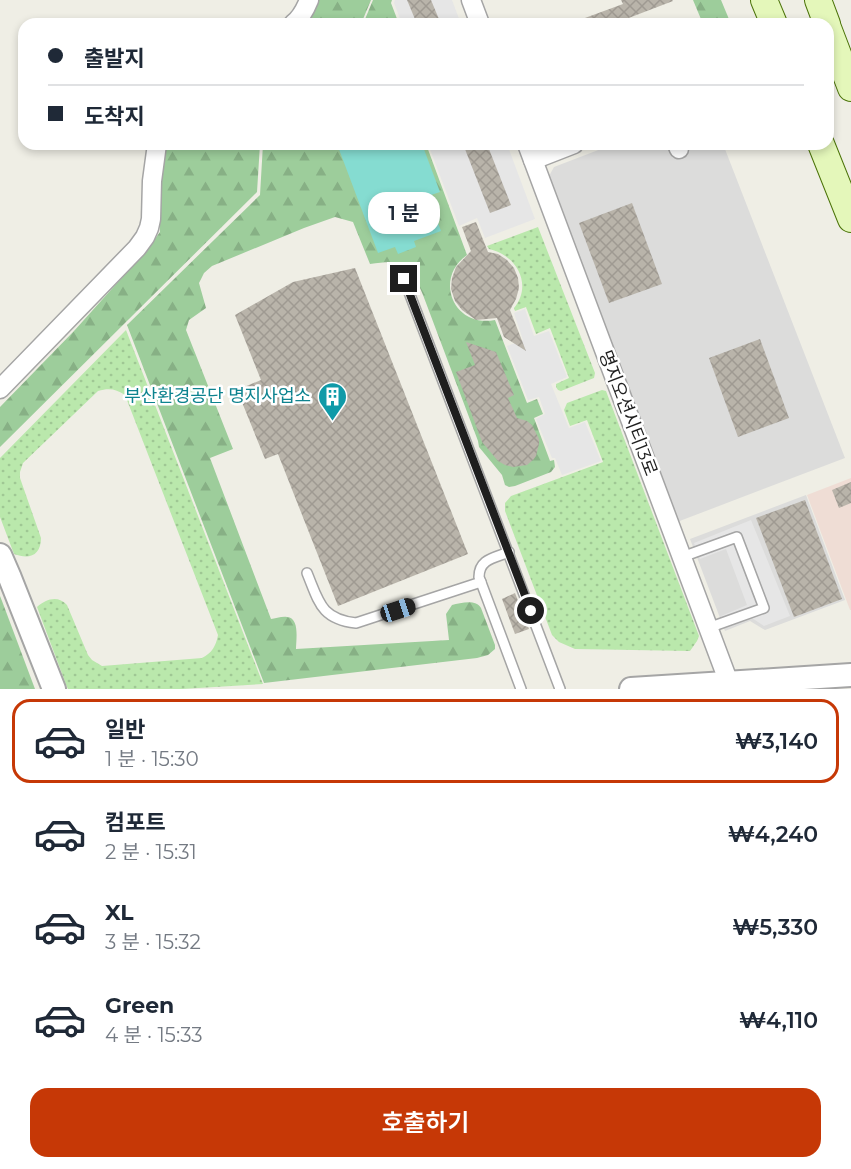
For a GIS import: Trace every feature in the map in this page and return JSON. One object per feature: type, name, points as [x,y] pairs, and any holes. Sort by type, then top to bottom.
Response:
[{"type":"main road","points":[[764,0],[772,18]]},
{"type":"main road","points":[[818,0],[826,18]]},
{"type":"main road","points":[[834,37],[851,88]]},
{"type":"main road","points":[[823,150],[851,219]]},
{"type":"street","points":[[299,18],[309,0]]},
{"type":"street","points":[[471,0],[478,18]]},
{"type":"street","points":[[0,389],[145,237],[151,219],[152,181],[156,150]]},
{"type":"street","name":"명지오션시티13로","points":[[530,152],[729,683]]},
{"type":"street","points":[[0,555],[54,689]]},
{"type":"street","points":[[631,689],[851,675]]},
{"type":"lane","points":[[404,279],[560,689]]},
{"type":"lane","points":[[682,557],[736,537],[764,608],[708,628]]},
{"type":"lane","points":[[509,552],[483,563],[479,572],[521,689]]},
{"type":"lane","points":[[307,573],[322,608],[337,619],[356,623],[481,582]]},
{"type":"shaded area","points":[[395,0],[452,0],[459,18],[400,18]]},
{"type":"shaded area","points":[[339,150],[424,150],[440,192],[428,196],[441,231],[414,241],[416,247],[398,254],[395,247],[378,253]]},
{"type":"shaded area","points":[[430,150],[509,150],[535,219],[485,238],[477,218],[459,226]]},
{"type":"shaded area","points":[[598,150],[725,150],[845,458],[677,522],[548,178],[554,167]]},
{"type":"shaded area","points":[[525,309],[534,336],[549,331],[567,377],[551,384],[569,428],[585,422],[601,461],[562,475],[555,458],[552,458],[536,419],[545,414],[539,397],[528,400],[507,346],[523,340],[514,313]]},
{"type":"shaded area","points":[[851,478],[851,610],[850,610],[807,495]]},
{"type":"shaded area","points":[[806,495],[845,600],[765,630],[750,621],[725,631],[690,539]]},
{"type":"shaded area","points":[[751,520],[790,616],[764,626],[752,618],[726,628],[721,616],[747,605],[726,549],[700,559],[694,543]]},
{"type":"green space","points":[[318,0],[371,0],[364,18],[309,18],[313,14]]},
{"type":"green space","points":[[373,0],[392,0],[397,18],[366,18]]},
{"type":"green space","points":[[693,0],[721,0],[728,18],[700,18]]},
{"type":"green space","points":[[166,150],[260,150],[257,192],[0,447],[0,407],[74,331],[160,232],[158,181]]},
{"type":"green space","points":[[263,150],[428,150],[467,255],[457,265],[451,276],[450,288],[453,300],[469,317],[495,320],[527,403],[537,399],[543,414],[534,418],[550,461],[554,460],[555,467],[551,472],[515,486],[505,485],[502,475],[479,447],[414,276],[398,263],[370,264],[353,222],[335,217],[212,266],[204,273],[199,283],[206,308],[189,320],[186,330],[233,449],[210,458],[271,619],[285,617],[294,621],[296,649],[449,640],[446,614],[452,605],[476,603],[481,608],[495,645],[495,649],[488,655],[264,683],[127,325],[260,195]]},
{"type":"green space","points":[[538,227],[595,373],[594,378],[561,391],[558,390],[556,384],[569,378],[550,328],[536,334],[526,307],[515,311],[514,308],[520,299],[522,290],[519,272],[507,258],[487,246]]},
{"type":"green space","points":[[126,330],[263,684],[182,689],[68,689],[67,687],[37,607],[48,600],[60,600],[67,605],[88,655],[102,666],[202,658],[213,649],[218,635],[125,395],[122,393],[112,390],[98,391],[23,463],[20,478],[41,538],[39,549],[34,555],[14,554],[0,517],[0,458]]},
{"type":"green space","points":[[602,390],[606,391],[699,636],[690,651],[575,649],[559,642],[552,635],[505,511],[505,503],[511,496],[603,462],[587,420],[570,426],[564,410],[567,403]]},
{"type":"green space","points":[[0,596],[2,601],[35,689],[0,689]]},
{"type":"building","points":[[407,0],[431,0],[438,18],[414,18]]},
{"type":"building","points":[[621,0],[673,1],[629,18],[585,18],[623,4]]},
{"type":"building","points":[[465,150],[489,150],[511,205],[490,213]]},
{"type":"building","points":[[632,203],[662,284],[609,303],[579,223]]},
{"type":"building","points":[[476,222],[488,252],[498,254],[507,260],[514,268],[518,278],[519,288],[510,310],[526,351],[504,337],[497,318],[476,320],[462,310],[455,301],[451,289],[452,278],[456,267],[471,251],[462,227]]},
{"type":"building","name":"부산환경공단 명지사업소","points":[[355,268],[468,554],[338,606],[278,454],[265,459],[237,390],[261,380],[235,315],[293,282]]},
{"type":"building","points":[[760,339],[789,418],[738,437],[709,358]]},
{"type":"building","points":[[466,342],[496,352],[514,395],[508,398],[517,418],[532,425],[539,439],[536,456],[527,465],[513,467],[505,465],[498,461],[482,442],[456,372],[475,365]]},
{"type":"building","points":[[851,482],[851,503],[839,508],[832,490]]},
{"type":"building","points":[[805,500],[842,599],[794,617],[756,518]]},
{"type":"building","points":[[515,593],[529,629],[515,634],[502,599]]},
{"type":"place","name":"부산환경공단 명지사업소","points":[[332,422]]},
{"type":"route","points":[[404,279],[531,611]]}]
